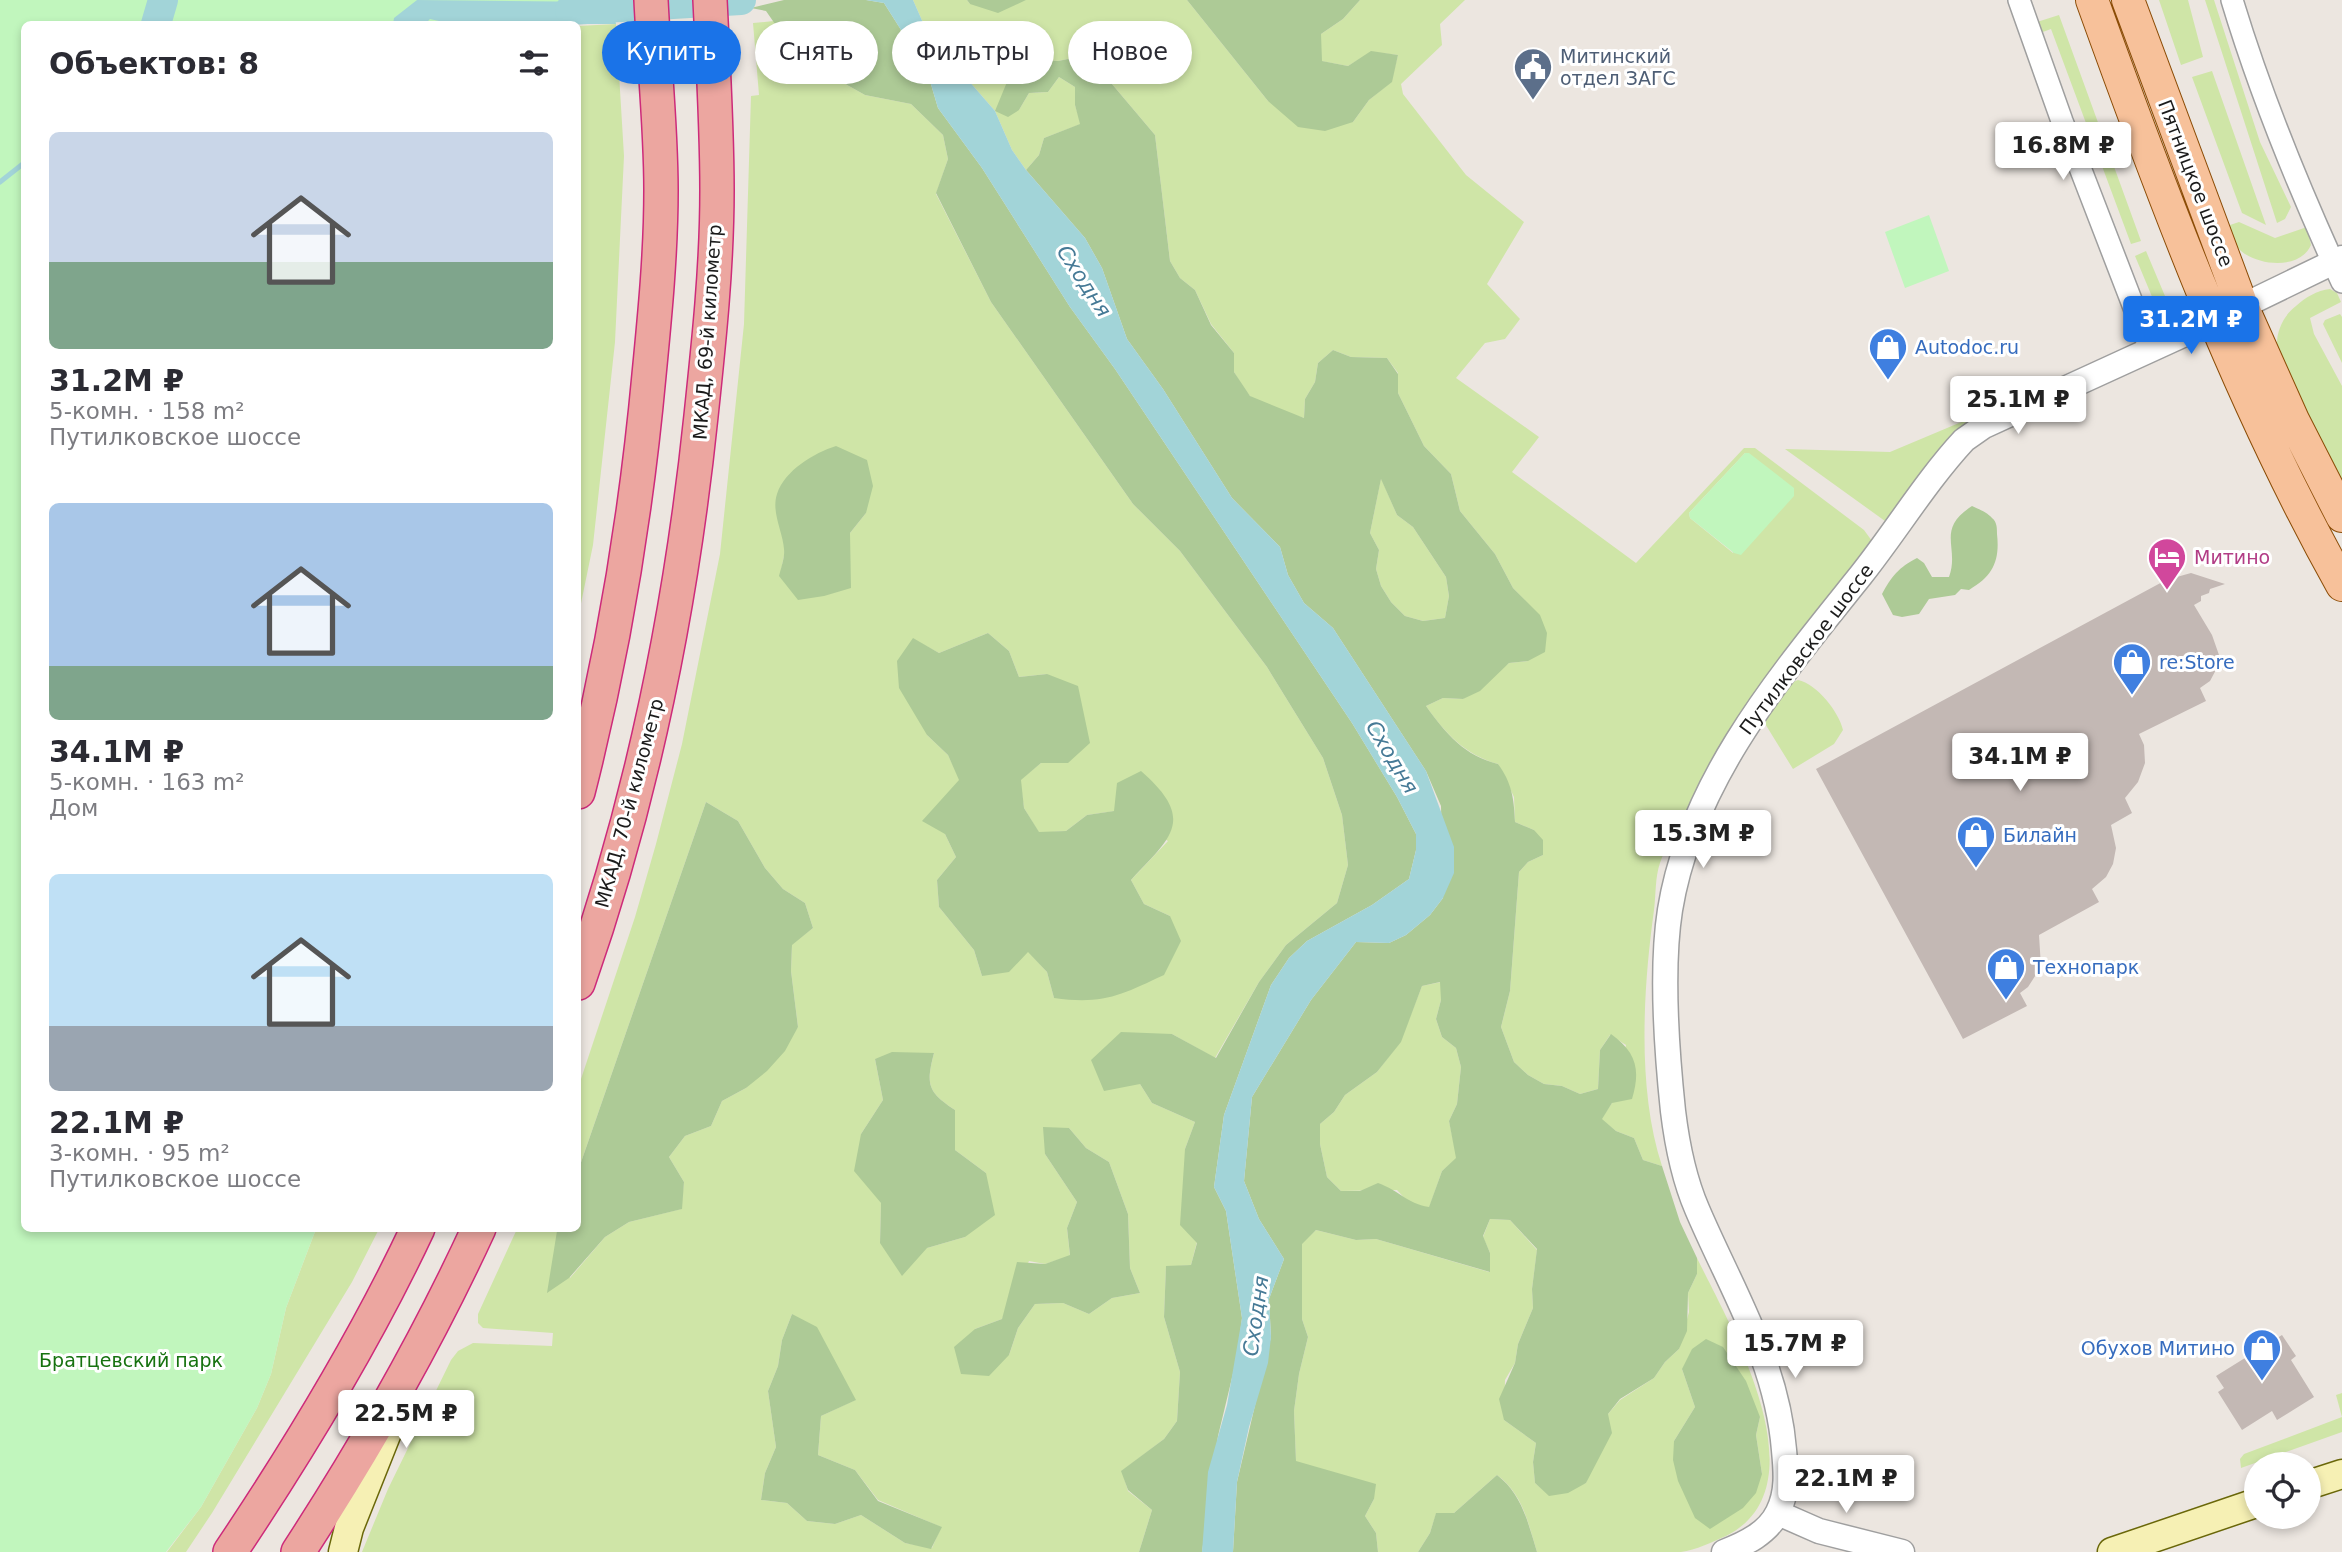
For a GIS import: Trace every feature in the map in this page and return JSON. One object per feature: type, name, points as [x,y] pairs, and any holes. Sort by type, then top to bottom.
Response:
[{"type":"highway","points":[[581,779],[610,655],[632,526],[654,324],[661,190],[651,0]]},
{"type":"highway","name":"МКАД, 69-й километр","points":[[664,662],[683,560],[711,330],[717,191],[710,0]]},
{"type":"highway","name":"МКАД, 70-й километр","points":[[581,973],[619,853],[664,662]]},
{"type":"highway","points":[[230,1552],[335,1386],[395,1277],[416,1232]]},
{"type":"highway","points":[[298,1552],[428,1333],[477,1232]]},
{"type":"main road","name":"Пятницкое шоссе","points":[[2092,0],[2213,321],[2272,449],[2342,585]]},
{"type":"main road","name":"Пятницкое шоссе","points":[[2128,0],[2242,306],[2293,420],[2342,516]]},
{"type":"main road","points":[[343,1552],[366,1484],[428,1333]]},
{"type":"main road","points":[[2321,1481],[2342,1474]]},
{"type":"main road","points":[[2112,1552],[2244,1507]]},
{"type":"street","points":[[2019,0],[2066,133],[2150,349]]},
{"type":"street","points":[[2232,0],[2281,138],[2339,268]]},
{"type":"street","name":"Путилковское шоссе","points":[[1778,1513],[1785,1493],[1786,1473],[1777,1399],[1753,1329],[1696,1207],[1677,1146],[1669,1048],[1669,913],[1676,878],[1697,822],[1744,726],[1964,440],[1984,426],[2242,306],[2339,268]]},
{"type":"street","points":[[1724,1552],[1746,1543],[1767,1528],[1778,1513],[1819,1531],[1902,1552]]},
{"type":"green space","name":"Братцевский парк","points":[[0,0],[609,0],[615,21],[602,21],[602,24],[581,24],[581,21],[21,21],[21,1232],[315,1232],[286,1308],[271,1374],[257,1408],[201,1507],[166,1552],[0,1552]]},
{"type":"green space","points":[[784,0],[866,0],[884,3],[895,21],[892,21],[892,84],[931,84],[938,108],[982,168],[1070,307],[1115,369],[1352,723],[1416,834],[1416,850],[1409,879],[1372,905],[1307,941],[1289,958],[1271,985],[1224,1115],[1214,1187],[1226,1211],[1242,1318],[1237,1357],[1218,1436],[1202,1552],[1139,1552],[1152,1510],[1128,1490],[1121,1471],[1164,1439],[1177,1421],[1180,1372],[1164,1317],[1166,1266],[1191,1265],[1197,1243],[1180,1225],[1185,1149],[1195,1122],[1152,1103],[1140,1084],[1104,1091],[1091,1060],[1121,1032],[1172,1034],[1216,1058],[1259,982],[1286,945],[1337,903],[1348,865],[1342,815],[1323,758],[1267,667],[1180,551],[1133,504],[991,302],[936,193],[948,159],[943,135],[911,104],[865,95],[845,84],[878,84],[878,21],[773,21],[766,11],[751,8]]},
{"type":"green space","points":[[913,0],[967,0],[970,4],[1026,0],[1187,0],[1268,101],[1353,122],[1369,100],[1391,82],[1398,55],[1371,52],[1348,66],[1321,61],[1321,34],[1343,19],[1360,0],[1465,0],[1440,24],[1442,45],[1401,84],[1403,94],[1466,175],[1524,222],[1487,284],[1520,319],[1505,339],[1485,343],[1456,378],[1539,437],[1512,472],[1636,563],[1744,448],[1755,448],[1864,530],[1872,541],[1676,833],[1660,863],[1647,973],[1644,1040],[1649,1105],[1662,1166],[1643,1160],[1634,1138],[1616,1131],[1601,1119],[1612,1103],[1626,1045],[1610,1035],[1600,1050],[1598,1089],[1580,1094],[1562,1086],[1544,1084],[1528,1075],[1514,1062],[1501,1027],[1510,991],[1519,872],[1528,862],[1543,855],[1534,830],[1515,822],[1514,797],[1498,764],[1476,755],[1457,742],[1426,706],[1443,698],[1463,699],[1509,663],[1528,661],[1539,615],[1513,588],[1495,554],[1460,511],[1451,474],[1424,446],[1398,393],[1398,373],[1387,358],[1351,357],[1333,350],[1318,363],[1315,382],[1305,399],[1304,418],[1256,403],[1234,372],[1234,353],[1211,324],[1195,290],[1180,278],[1170,261],[1155,135],[1112,84],[1192,84],[1192,21],[1068,21],[1068,59],[1054,61],[1054,21],[922,21]],"holes":[[[1745,453],[1749,453],[1733,553],[1690,518],[1689,513]]]},
{"type":"green space","points":[[967,0],[1026,0],[998,13],[970,4]]},
{"type":"green space","points":[[1187,0],[1360,0],[1343,19],[1321,34],[1322,61],[1348,66],[1371,51],[1398,55],[1392,82],[1369,100],[1353,122],[1325,131],[1298,127],[1268,101]]},
{"type":"green space","points":[[2159,0],[2188,0],[2203,57],[2181,65]]},
{"type":"green space","points":[[2205,0],[2214,0],[2260,142],[2291,207],[2285,219],[2277,223]]},
{"type":"green space","points":[[2059,15],[2141,241],[2131,244],[2051,29],[2040,33],[2037,22]]},
{"type":"green space","points":[[602,25],[602,84],[620,84],[624,156],[615,342],[593,545],[581,603],[581,26]]},
{"type":"green space","points":[[1068,59],[1068,83],[1059,77],[1054,84],[1054,61]]},
{"type":"green space","points":[[2212,71],[2266,225],[2242,213],[2192,77]]},
{"type":"green space","points":[[1059,77],[1075,87],[1075,105],[1081,124],[1044,138],[1039,155],[1026,170],[1012,150],[995,111],[972,84],[1008,84],[1019,110],[1029,93],[1048,92]]},
{"type":"green space","points":[[758,84],[845,84],[865,95],[911,104],[943,135],[948,159],[936,194],[991,302],[1133,504],[1180,551],[1267,667],[1323,758],[1342,815],[1348,865],[1337,903],[1286,945],[1259,982],[1215,1058],[1172,1034],[1140,1084],[1152,1103],[1195,1122],[1185,1149],[1197,1242],[1191,1265],[1166,1267],[1164,1317],[1180,1372],[1177,1421],[1164,1439],[1122,1471],[1128,1491],[1152,1510],[1139,1552],[362,1552],[388,1489],[451,1360],[458,1351],[473,1343],[552,1346],[553,1333],[483,1328],[478,1323],[478,1314],[516,1232],[559,1232],[570,1278],[605,1237],[629,1222],[681,1209],[684,1182],[669,1157],[685,1136],[711,1126],[722,1101],[746,1088],[798,1027],[791,971],[792,944],[813,928],[805,903],[783,889],[765,868],[738,821],[706,802],[581,1162],[581,1079],[635,917],[656,844],[682,744],[720,554],[744,324],[751,96],[759,95]],"holes":[[[866,513],[850,533],[850,588],[780,577],[785,550]],[[988,633],[1009,651],[1019,677],[1047,674],[1068,762],[1041,763],[1020,780],[1024,808],[1039,833],[1066,831],[1087,815],[1115,811],[1168,841],[1131,880],[1144,904],[1170,916],[1054,998],[1047,972],[1028,951],[982,976],[974,950],[939,907],[937,880],[956,857],[945,834],[960,780],[948,755],[927,735],[913,639],[939,653]],[[934,1053],[930,1072],[934,1092],[955,1110],[955,1150],[986,1173],[965,1237],[927,1248],[880,1243],[881,1203],[861,1134],[883,1100],[875,1059]],[[1069,1128],[1086,1148],[1109,1162],[1128,1214],[1130,1268],[1140,1293],[1112,1298],[1089,1314],[1063,1303],[1035,1304],[1018,1328],[1009,1355],[975,1329],[1002,1319],[1029,1261],[1045,1264],[1070,1256],[1067,1228],[1077,1202],[1045,1154]],[[792,1314],[855,1400],[821,1416],[818,1455],[855,1470],[878,1500],[941,1527],[932,1548],[905,1543],[861,1515],[835,1524],[807,1521],[787,1503],[761,1500],[765,1473],[776,1447],[768,1391],[778,1366],[782,1340]]]},
{"type":"green space","points":[[1006,84],[1054,84],[1048,92],[1029,93],[1019,110],[1008,117],[995,111]]},
{"type":"green space","points":[[1070,84],[1112,84],[1155,135],[1170,261],[1180,278],[1195,290],[1211,325],[1234,353],[1234,372],[1250,396],[1304,418],[1305,399],[1315,382],[1318,363],[1333,350],[1351,357],[1387,358],[1398,374],[1398,393],[1424,446],[1451,474],[1460,511],[1495,554],[1513,588],[1540,615],[1547,633],[1545,652],[1528,661],[1509,663],[1480,691],[1463,699],[1443,698],[1426,706],[1441,726],[1466,750],[1498,764],[1511,792],[1515,822],[1534,830],[1543,840],[1543,855],[1528,862],[1519,872],[1510,991],[1501,1027],[1514,1062],[1528,1075],[1544,1084],[1562,1086],[1580,1094],[1598,1089],[1600,1050],[1611,1034],[1626,1048],[1636,1070],[1632,1099],[1612,1103],[1602,1119],[1616,1131],[1634,1138],[1643,1160],[1662,1166],[1680,1222],[1697,1258],[1697,1274],[1688,1293],[1687,1331],[1679,1349],[1665,1362],[1654,1378],[1620,1399],[1608,1414],[1612,1433],[1586,1483],[1568,1493],[1549,1496],[1535,1483],[1533,1462],[1536,1443],[1504,1420],[1499,1399],[1515,1363],[1518,1344],[1533,1308],[1532,1289],[1537,1249],[1510,1220],[1490,1219],[1483,1236],[1490,1253],[1490,1272],[1376,1239],[1356,1240],[1316,1230],[1302,1244],[1302,1319],[1308,1337],[1294,1411],[1296,1461],[1376,1484],[1374,1499],[1365,1516],[1376,1533],[1378,1552],[1233,1552],[1237,1482],[1271,1337],[1269,1299],[1284,1259],[1259,1219],[1244,1181],[1252,1097],[1311,1000],[1356,942],[1389,943],[1406,935],[1430,915],[1443,898],[1441,806],[1426,771],[1333,628],[1304,603],[1288,575],[1280,547],[1232,498],[1163,389],[1127,339],[1102,268],[1085,238],[1026,170],[1039,155],[1044,138],[1080,124],[1075,105],[1075,87]],"holes":[[[1381,479],[1397,515],[1413,527],[1446,577],[1449,596],[1445,618],[1423,621],[1405,616],[1391,602],[1381,586],[1376,569],[1379,550],[1370,533]],[[1440,982],[1441,1000],[1436,1019],[1442,1037],[1456,1048],[1461,1067],[1457,1104],[1449,1121],[1456,1158],[1442,1171],[1429,1207],[1414,1203],[1378,1183],[1360,1191],[1341,1191],[1327,1177],[1320,1144],[1320,1124],[1334,1112],[1345,1095],[1377,1072],[1401,1042],[1422,986]]]},
{"type":"green space","points":[[1929,215],[1949,271],[1905,288],[1885,232]]},
{"type":"green space","points":[[2239,222],[2275,238],[2307,227],[2311,245],[2306,253],[2289,262],[2258,260],[2241,251],[2231,236],[2227,226]]},
{"type":"green space","points":[[2146,251],[2173,315],[2172,321],[2159,323],[2147,316],[2158,311],[2135,256]]},
{"type":"green space","points":[[2330,289],[2337,293],[2341,302],[2310,318],[2314,334],[2342,386],[2342,481],[2285,371],[2277,343],[2280,327],[2292,309],[2312,295]]},
{"type":"green space","points":[[2340,314],[2342,363],[2323,324],[2325,320]]},
{"type":"green space","points":[[1978,415],[1946,442],[1899,511],[1885,521],[1785,449],[1890,452]]},
{"type":"green space","points":[[836,446],[867,460],[873,486],[866,513],[850,533],[851,588],[798,600],[779,576],[784,552],[775,508],[777,494],[793,470],[819,453]]},
{"type":"green space","points":[[1745,453],[1749,453],[1794,488],[1794,496],[1741,555],[1734,553],[1690,518],[1689,513]]},
{"type":"green space","points":[[1381,478],[1397,515],[1413,527],[1446,577],[1449,596],[1445,618],[1423,621],[1405,616],[1391,602],[1381,586],[1376,569],[1379,550],[1370,533]]},
{"type":"green space","points":[[1972,506],[1988,514],[1996,525],[1996,560],[1989,573],[1969,590],[1961,589],[1955,595],[1929,599],[1919,614],[1902,617],[1893,615],[1882,594],[1892,578],[1905,565],[1917,558],[1924,563],[1932,577],[1949,577],[1952,566],[1951,531],[1954,523]]},
{"type":"green space","points":[[988,633],[1009,651],[1019,677],[1047,674],[1078,686],[1090,743],[1068,763],[1041,763],[1021,780],[1024,808],[1039,832],[1066,831],[1087,815],[1114,811],[1117,783],[1141,771],[1169,803],[1173,816],[1167,840],[1131,880],[1144,904],[1170,916],[1181,941],[1164,975],[1111,997],[1086,1000],[1054,998],[1047,972],[1028,952],[1009,972],[982,976],[974,950],[939,907],[937,880],[956,857],[945,834],[922,821],[959,780],[948,755],[927,735],[899,688],[897,661],[913,638],[939,653]]},
{"type":"green space","points":[[1798,680],[1820,693],[1837,715],[1843,730],[1834,744],[1793,769],[1764,722],[1784,686]]},
{"type":"green space","points":[[706,802],[738,821],[765,868],[783,889],[805,903],[813,928],[792,945],[791,971],[798,1027],[785,1051],[767,1071],[746,1088],[722,1101],[711,1126],[685,1136],[669,1157],[684,1182],[682,1209],[629,1222],[605,1237],[569,1278],[547,1293],[557,1232],[581,1232],[581,1162]]},
{"type":"green space","points":[[1441,982],[1441,1000],[1436,1019],[1442,1037],[1456,1048],[1461,1067],[1457,1104],[1449,1121],[1457,1158],[1442,1171],[1429,1208],[1410,1204],[1397,1190],[1341,1191],[1327,1177],[1320,1144],[1320,1124],[1334,1112],[1345,1095],[1377,1072],[1400,1042],[1422,986]]},
{"type":"green space","points":[[892,1052],[934,1053],[930,1072],[931,1086],[939,1098],[955,1110],[955,1150],[986,1173],[995,1215],[965,1237],[927,1248],[902,1276],[880,1243],[881,1203],[854,1171],[861,1134],[883,1100],[875,1059]]},
{"type":"green space","points":[[1043,1127],[1069,1128],[1086,1148],[1109,1162],[1128,1214],[1130,1268],[1140,1293],[1112,1298],[1089,1314],[1063,1303],[1035,1304],[1018,1328],[1009,1355],[989,1376],[961,1374],[954,1347],[975,1329],[1002,1319],[1017,1262],[1045,1264],[1070,1255],[1067,1228],[1077,1202],[1045,1154]]},
{"type":"green space","points":[[1490,1219],[1510,1220],[1537,1250],[1532,1289],[1533,1308],[1518,1344],[1515,1363],[1505,1380],[1504,1420],[1536,1443],[1533,1462],[1535,1483],[1549,1495],[1586,1483],[1608,1414],[1620,1400],[1654,1378],[1665,1362],[1679,1349],[1689,1312],[1688,1293],[1697,1274],[1697,1258],[1729,1322],[1761,1403],[1769,1443],[1768,1481],[1754,1512],[1726,1536],[1687,1551],[1537,1552],[1519,1500],[1497,1475],[1454,1513],[1436,1514],[1430,1533],[1418,1552],[1378,1552],[1376,1533],[1365,1516],[1374,1499],[1296,1462],[1294,1411],[1308,1337],[1302,1319],[1302,1243],[1316,1230],[1356,1240],[1376,1239],[1489,1272],[1490,1253],[1483,1237]],"holes":[[[1682,1369],[1760,1417],[1756,1435],[1762,1474],[1674,1441],[1695,1407]]]},
{"type":"green space","points":[[315,1232],[377,1232],[352,1282],[212,1513],[186,1552],[167,1552],[201,1507],[257,1408],[271,1374],[286,1308]]},
{"type":"green space","points":[[792,1314],[817,1327],[856,1400],[821,1416],[818,1455],[855,1470],[878,1501],[942,1527],[931,1549],[905,1543],[861,1515],[835,1524],[807,1521],[787,1503],[761,1500],[765,1473],[776,1447],[768,1391],[778,1366],[782,1340]]},
{"type":"green space","points":[[1706,1339],[1723,1347],[1746,1381],[1760,1417],[1756,1435],[1762,1474],[1756,1493],[1743,1508],[1710,1529],[1695,1518],[1678,1481],[1673,1460],[1674,1441],[1695,1407],[1682,1369],[1692,1349]]},
{"type":"green space","points":[[2342,1393],[2342,1417],[2336,1395]]},
{"type":"green space","points":[[2342,1417],[2342,1432],[2286,1452],[2249,1452]]},
{"type":"green space","points":[[2244,1454],[2244,1467],[2241,1468],[2240,1459]]},
{"type":"green space","points":[[1497,1475],[1518,1500],[1537,1552],[1418,1552],[1430,1533],[1436,1513],[1454,1513]]},
{"type":"water","points":[[417,0],[609,2],[615,21],[581,24],[581,21],[394,21]]},
{"type":"water","points":[[866,0],[913,0],[922,21],[895,21],[884,3]]},
{"type":"water","points":[[931,84],[972,84],[995,111],[1012,150],[1026,170],[1085,238],[1102,268],[1127,339],[1163,389],[1232,498],[1280,547],[1288,575],[1304,603],[1333,628],[1426,771],[1454,847],[1454,873],[1443,898],[1430,915],[1406,935],[1389,943],[1356,942],[1311,1000],[1252,1097],[1244,1181],[1259,1219],[1284,1259],[1269,1299],[1271,1337],[1268,1363],[1249,1427],[1237,1482],[1233,1552],[1202,1552],[1208,1472],[1227,1405],[1242,1318],[1226,1211],[1214,1187],[1224,1115],[1271,985],[1289,958],[1307,941],[1372,905],[1409,879],[1416,850],[1416,834],[1352,723],[1115,369],[1070,307],[982,168],[938,108]]},
{"type":"building","points":[[2191,573],[2225,584],[2210,589],[2209,593],[2201,596],[2201,601],[2194,605],[2212,635],[2219,655],[2218,666],[2210,681],[2200,688],[2206,701],[2139,734],[2144,745],[2145,763],[2138,782],[2125,798],[2132,813],[2111,825],[2116,848],[2113,864],[2106,877],[2092,889],[2099,902],[2039,935],[2041,967],[2028,987],[2020,993],[2027,1006],[1963,1039],[1816,769],[2166,580]]},
{"type":"building","name":"Обухов Митино","points":[[2282,1335],[2296,1356],[2291,1360],[2314,1397],[2277,1420],[2272,1411],[2242,1430],[2218,1392],[2224,1388],[2216,1376]]},
{"type":"waterway","name":"Сходня","points":[[157,21],[163,0]]},
{"type":"waterway","name":"Сходня","points":[[570,10],[741,0]]},
{"type":"waterway","points":[[0,182],[21,165]]},
{"type":"place","name":"Митинский отдел ЗАГС","points":[[1533,101]]},
{"type":"place","name":"Autodoc.ru","points":[[1888,381]]},
{"type":"place","name":"Митино","points":[[2167,591]]},
{"type":"place","name":"re:Store","points":[[2132,696]]},
{"type":"place","name":"Билайн","points":[[1976,869]]},
{"type":"place","name":"Технопарк","points":[[2006,1001]]},
{"type":"place","name":"Обухов Митино","points":[[2262,1382]]}]
